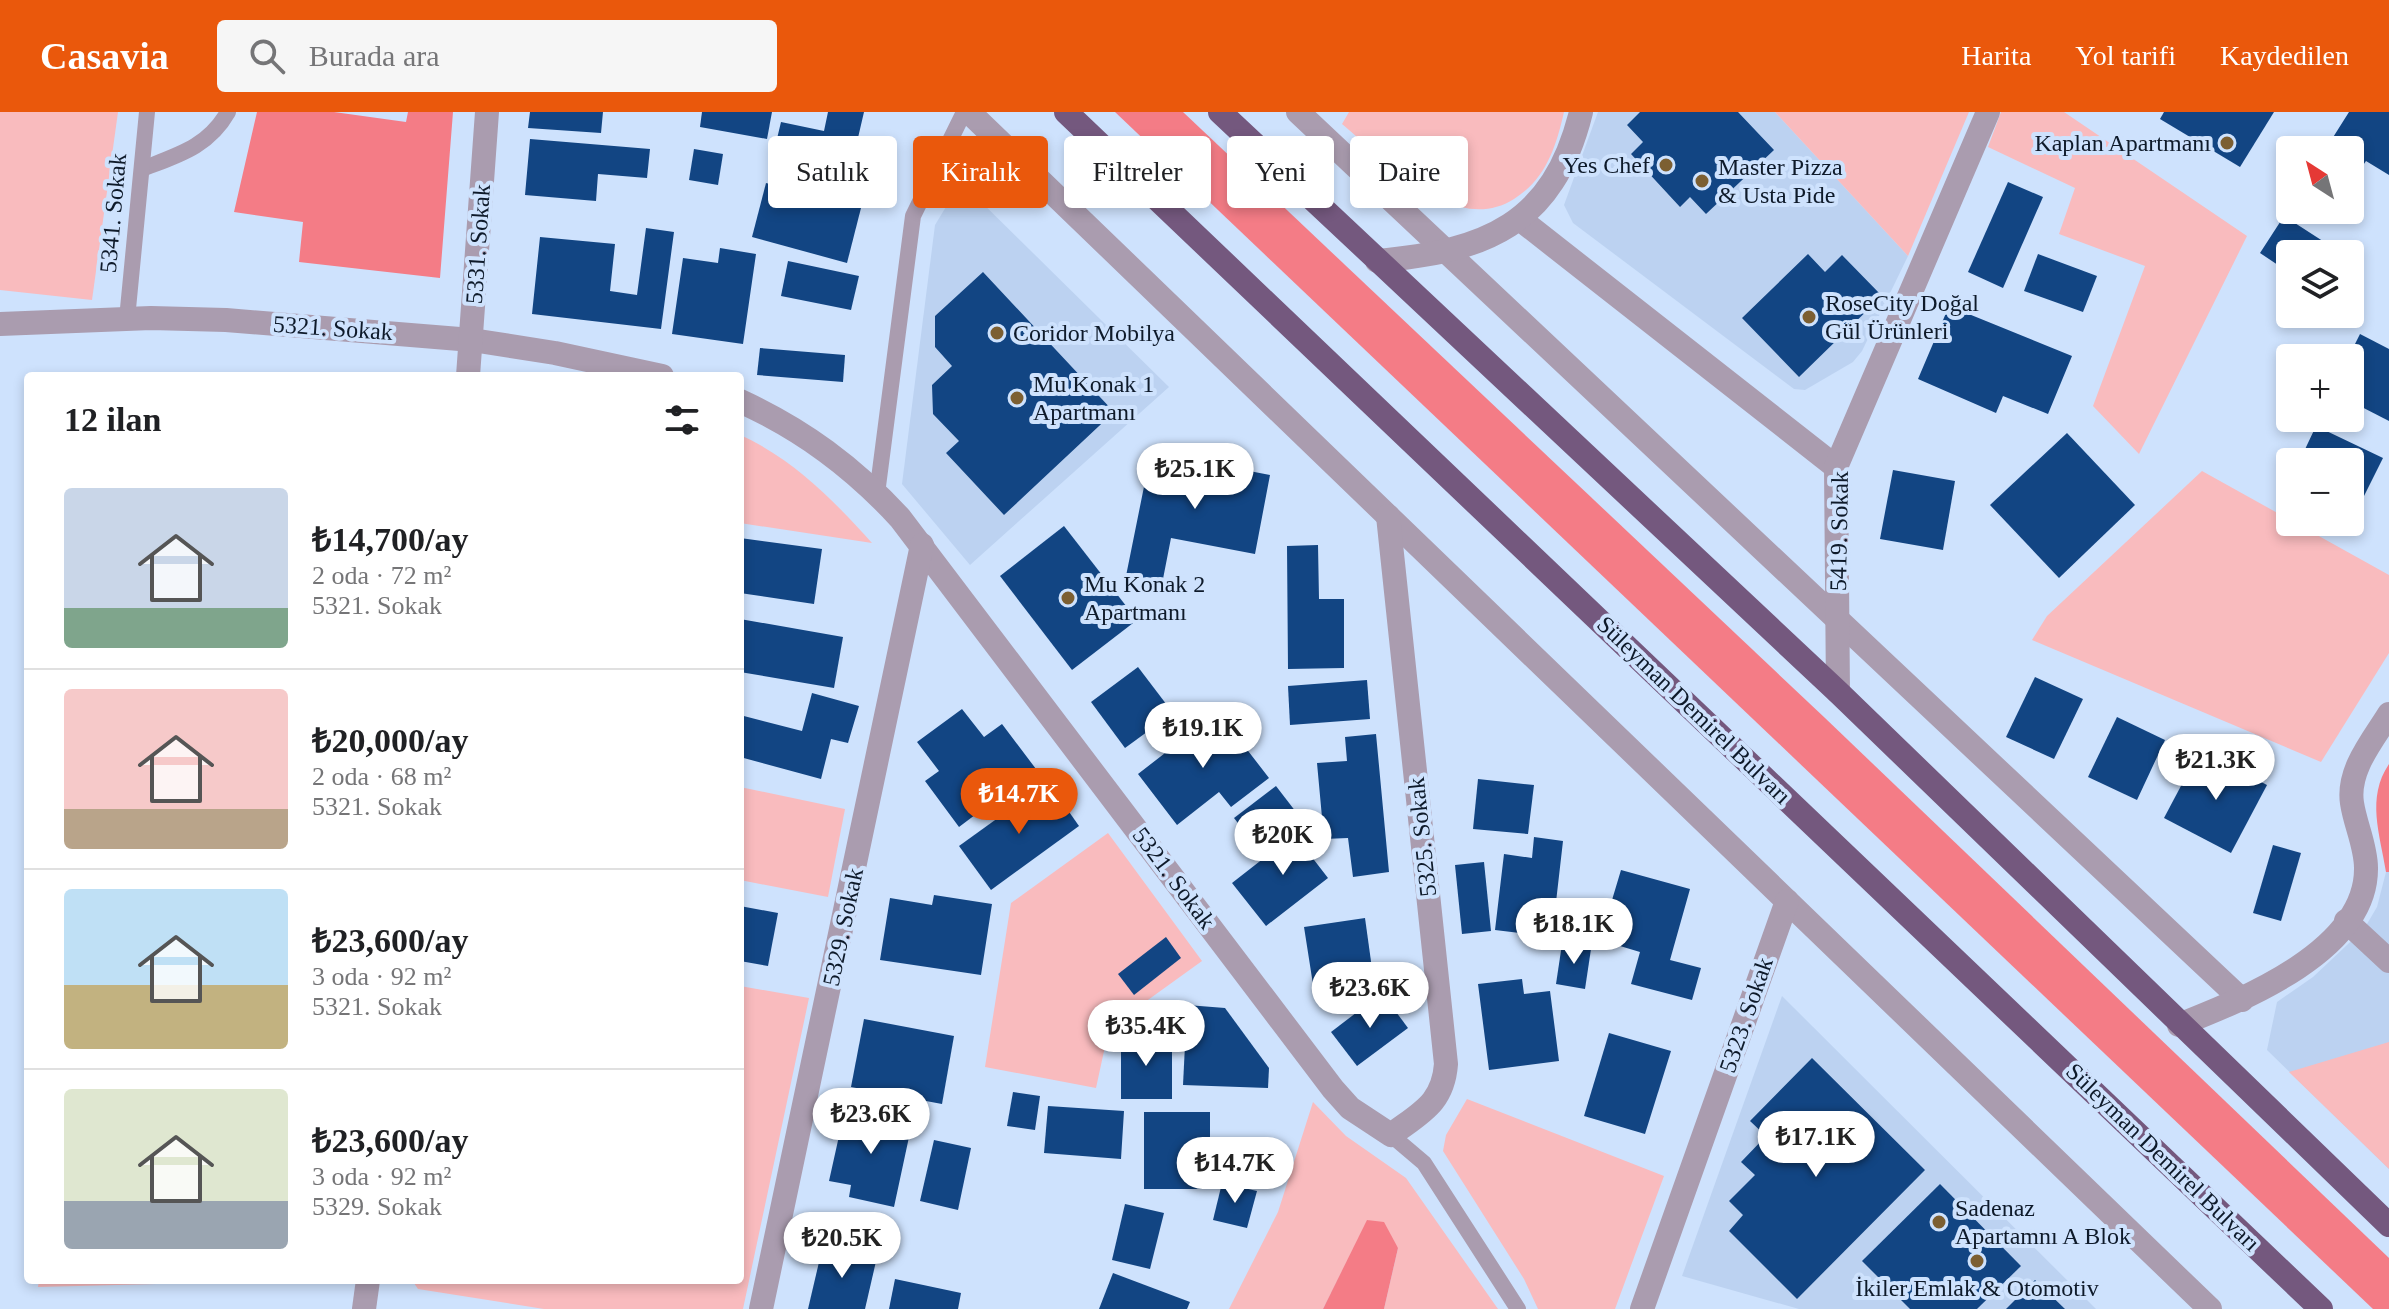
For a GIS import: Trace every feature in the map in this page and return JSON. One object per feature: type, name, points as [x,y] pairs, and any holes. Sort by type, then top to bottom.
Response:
[{"type":"highway","name":"Süleyman Demirel Bulvarı","points":[[1066,112],[2321,1309]]},
{"type":"highway","points":[[1220,112],[1838,692],[2389,1225]]},
{"type":"street","name":"5331. Sokak","points":[[468,372],[487,112]]},
{"type":"street","points":[[967,112],[2210,1309]]},
{"type":"street","points":[[1298,112],[2242,1000]]},
{"type":"street","points":[[1377,261],[1413,257],[1472,242],[1521,220],[1558,178],[1581,112]]},
{"type":"street","name":"5419. Sokak","points":[[1838,692],[1836,467],[1988,112]]},
{"type":"street","points":[[1521,220],[1836,467]]},
{"type":"street","name":"5321. Sokak","points":[[0,324],[127,319],[226,320],[472,340],[555,353],[643,372]]},
{"type":"street","name":"5321. Sokak","points":[[744,403],[821,445],[877,494],[922,545],[1333,1089],[1350,1108],[1391,1135]]},
{"type":"street","name":"5325. Sokak","points":[[1388,516],[1446,1064],[1442,1091],[1391,1135]]},
{"type":"street","name":"5329. Sokak","points":[[761,1309],[922,545]]},
{"type":"street","points":[[2179,1025],[2242,1000],[2285,977],[2329,941],[2346,921],[2359,901],[2366,867],[2351,787],[2365,753],[2389,714]]},
{"type":"street","name":"5323. Sokak","points":[[1642,1309],[1787,901]]},
{"type":"street","points":[[2346,921],[2389,961]]},
{"type":"street","points":[[364,1309],[367,1284]]},
{"type":"lane","name":"5341. Sokak","points":[[127,319],[147,112]]},
{"type":"lane","points":[[142,169],[199,146],[218,129],[228,112]]},
{"type":"lane","points":[[877,494],[913,216],[967,112]]},
{"type":"lane","name":"5321. Sokak","points":[[1391,1135],[1424,1163],[1500,1276],[1518,1309]]},
{"type":"shaded area","points":[[0,112],[118,112],[92,300],[0,290]]},
{"type":"shaded area","points":[[257,112],[334,112],[406,122],[408,112],[453,112],[440,278],[299,262],[303,222],[234,212]]},
{"type":"shaded area","points":[[1115,112],[1183,112],[1208,136],[1140,136]]},
{"type":"shaded area","points":[[1349,112],[1564,112],[1553,150],[1542,172],[1514,199],[1491,208],[1468,208],[1468,136],[1356,136],[1342,124]]},
{"type":"shaded area","points":[[1598,112],[1775,112],[1908,256],[1862,351],[1853,362],[1805,390],[1794,389],[1573,223],[1564,205]]},
{"type":"shaded area","points":[[1775,112],[1969,112],[1908,256]]},
{"type":"shaded area","points":[[2001,112],[2064,112],[2247,236],[2139,454],[2093,406],[2145,266],[2059,234],[2075,188],[1988,147]]},
{"type":"shaded area","points":[[1211,138],[1227,154],[1227,208],[1285,208],[1825,718],[2389,1258],[2389,1309],[2373,1309],[1211,203]]},
{"type":"shaded area","points":[[945,208],[987,208],[1169,387],[970,565],[902,484],[935,225]]},
{"type":"shaded area","points":[[744,437],[795,468],[872,543],[744,524]]},
{"type":"shaded area","points":[[2202,471],[2276,512],[2276,536],[2319,536],[2389,575],[2389,653],[2321,762],[2032,640],[2047,616]]},
{"type":"shaded area","points":[[2389,764],[2389,872],[2386,872],[2376,803],[2382,777]]},
{"type":"shaded area","points":[[744,788],[845,809],[828,897],[744,881]]},
{"type":"shaded area","points":[[1108,833],[1202,961],[1109,1028],[1096,1088],[985,1067],[1011,903]]},
{"type":"shaded area","points":[[2386,872],[2389,872],[2389,1169],[2267,1050],[2277,1002],[2313,977],[2364,929],[2377,907]]},
{"type":"shaded area","points":[[744,987],[809,998],[743,1309],[544,1309],[418,1289],[415,1284],[744,1284]]},
{"type":"shaded area","points":[[1782,996],[2096,1309],[1799,1309],[1682,1276]]},
{"type":"shaded area","points":[[2389,1042],[2389,1169],[2289,1072]]},
{"type":"shaded area","points":[[1467,1099],[1664,1176],[1615,1309],[1538,1309],[1524,1279],[1443,1151],[1446,1135]]},
{"type":"shaded area","points":[[1313,1102],[1346,1136],[1406,1178],[1498,1309],[1384,1309],[1398,1248],[1368,1220],[1323,1309],[1229,1309],[1278,1212]]},
{"type":"shaded area","points":[[1367,1220],[1384,1222],[1398,1248],[1384,1309],[1323,1309]]},
{"type":"shaded area","points":[[38,1284],[155,1284],[38,1287]]},
{"type":"building","points":[[530,112],[603,112],[601,133],[528,128]]},
{"type":"building","points":[[702,112],[772,112],[767,139],[700,127]]},
{"type":"building","points":[[828,112],[864,112],[858,136],[778,136],[781,122],[824,131]]},
{"type":"building","points":[[1640,112],[1738,112],[1774,150],[1706,214],[1690,197],[1680,207],[1631,154],[1643,142],[1627,125]]},
{"type":"building","name":"Kaplan Apartmanı","points":[[2164,112],[2274,112],[2240,167],[2160,119]]},
{"type":"building","points":[[2349,112],[2389,112],[2389,175],[2366,161],[2364,164],[2364,136],[2334,136]]},
{"type":"building","points":[[530,139],[650,149],[647,178],[598,174],[596,201],[525,195]]},
{"type":"building","points":[[694,149],[723,154],[718,185],[689,180]]},
{"type":"building","points":[[2008,182],[2043,197],[2003,288],[1968,272]]},
{"type":"building","points":[[766,183],[768,208],[861,208],[847,263],[752,237]]},
{"type":"building","points":[[2279,224],[2296,224],[2321,240],[2276,240],[2276,264],[2260,253]]},
{"type":"building","points":[[646,228],[674,232],[661,329],[532,314],[540,237],[615,244],[610,291],[637,295]]},
{"type":"building","points":[[720,248],[756,254],[743,344],[672,334],[683,258],[718,263]]},
{"type":"building","points":[[1808,254],[1825,272],[1842,255],[1882,296],[1799,377],[1742,318]]},
{"type":"building","points":[[2038,254],[2097,276],[2083,312],[2024,291]]},
{"type":"building","points":[[788,261],[859,276],[851,310],[781,296]]},
{"type":"building","name":"Mu Konak 1 Apartmanı","points":[[983,272],[1114,412],[1004,515],[946,453],[959,441],[933,414],[932,385],[952,366],[935,347],[935,316]]},
{"type":"building","points":[[1949,306],[2072,356],[2048,414],[2003,396],[1996,413],[1918,379]]},
{"type":"building","points":[[2360,334],[2389,349],[2389,421],[2364,408],[2364,344],[2355,344]]},
{"type":"building","points":[[760,348],[845,355],[843,382],[757,375]]},
{"type":"building","points":[[2313,432],[2329,432],[2362,448],[2306,448]]},
{"type":"building","points":[[2067,433],[2135,505],[2059,578],[1990,505]]},
{"type":"building","points":[[2364,449],[2383,458],[2364,496]]},
{"type":"building","points":[[1151,452],[1270,475],[1255,554],[1171,538],[1162,584],[1126,576]]},
{"type":"building","points":[[1893,470],[1955,481],[1943,550],[1880,539]]},
{"type":"building","name":"Mu Konak 2 Apartmanı","points":[[1064,526],[1137,620],[1072,670],[1000,576]]},
{"type":"building","points":[[744,539],[822,549],[814,604],[744,594]]},
{"type":"building","points":[[1318,545],[1319,599],[1344,599],[1344,668],[1288,669],[1287,546]]},
{"type":"building","points":[[744,620],[843,637],[834,688],[744,673]]},
{"type":"building","points":[[1138,667],[1173,713],[1125,748],[1091,702]]},
{"type":"building","points":[[2035,677],[2083,699],[2054,759],[2006,737]]},
{"type":"building","points":[[1367,680],[1370,719],[1290,725],[1288,686]]},
{"type":"building","points":[[812,693],[859,706],[848,743],[831,739],[821,779],[744,758],[744,716],[802,731]]},
{"type":"building","points":[[962,709],[984,737],[1002,724],[1036,769],[959,827],[925,781],[939,771],[917,742]]},
{"type":"building","points":[[1218,712],[1269,778],[1231,807],[1219,792],[1177,825],[1138,774]]},
{"type":"building","points":[[2117,717],[2165,740],[2137,800],[2088,777]]},
{"type":"building","points":[[1376,734],[1389,872],[1353,877],[1348,838],[1324,839],[1317,763],[1347,761],[1345,737]]},
{"type":"building","points":[[2200,750],[2267,785],[2231,853],[2164,818]]},
{"type":"building","points":[[1478,779],[1534,785],[1528,834],[1473,829]]},
{"type":"building","points":[[1048,782],[1079,826],[991,890],[959,846]]},
{"type":"building","points":[[1276,786],[1296,812],[1254,844],[1234,818]]},
{"type":"building","points":[[1306,825],[1323,847],[1311,856],[1328,878],[1266,926],[1232,883]]},
{"type":"building","points":[[1534,837],[1563,841],[1552,937],[1495,930],[1504,854],[1532,858]]},
{"type":"building","points":[[2273,845],[2301,853],[2281,921],[2253,913]]},
{"type":"building","points":[[1484,862],[1491,931],[1462,934],[1455,865]]},
{"type":"building","points":[[1621,870],[1690,889],[1670,960],[1701,968],[1692,1000],[1631,984],[1640,952],[1600,940]]},
{"type":"building","points":[[934,895],[992,904],[981,975],[880,960],[890,898],[932,905]]},
{"type":"building","points":[[744,907],[778,913],[768,966],[744,962]]},
{"type":"building","points":[[1365,918],[1374,983],[1314,991],[1304,927]]},
{"type":"building","points":[[1166,937],[1181,958],[1134,995],[1118,974]]},
{"type":"building","points":[[1562,944],[1591,949],[1585,989],[1556,984]]},
{"type":"building","points":[[1522,979],[1524,994],[1550,991],[1559,1061],[1489,1070],[1478,984]]},
{"type":"building","points":[[1382,993],[1408,1028],[1357,1066],[1331,1032]]},
{"type":"building","points":[[1187,1005],[1225,1008],[1269,1068],[1268,1088],[1183,1085]]},
{"type":"building","points":[[864,1019],[954,1036],[942,1104],[851,1087]]},
{"type":"building","points":[[1609,1033],[1671,1051],[1645,1134],[1584,1116]]},
{"type":"building","points":[[1121,1037],[1172,1037],[1172,1099],[1121,1099]]},
{"type":"building","points":[[1812,1058],[1925,1170],[1797,1299],[1729,1231],[1743,1215],[1729,1201],[1755,1175],[1741,1162],[1766,1136],[1750,1121]]},
{"type":"building","points":[[1013,1092],[1040,1096],[1035,1130],[1007,1126]]},
{"type":"building","points":[[1048,1106],[1124,1111],[1121,1159],[1044,1153]]},
{"type":"building","points":[[845,1109],[912,1123],[894,1207],[849,1197],[851,1185],[829,1181]]},
{"type":"building","points":[[1144,1112],[1210,1112],[1210,1189],[1144,1189]]},
{"type":"building","points":[[934,1140],[971,1148],[958,1210],[920,1201]]},
{"type":"building","points":[[1222,1183],[1257,1191],[1247,1228],[1213,1220]]},
{"type":"building","name":"Sadenaz Apartamnı A Blok","points":[[1940,1184],[2021,1266],[1977,1309],[1910,1309],[1862,1261]]},
{"type":"building","points":[[1125,1204],[1164,1213],[1150,1269],[1112,1260]]},
{"type":"building","points":[[823,1245],[877,1257],[865,1309],[808,1309]]},
{"type":"building","points":[[1113,1273],[1190,1302],[1187,1309],[1099,1309]]},
{"type":"building","points":[[895,1279],[961,1293],[958,1309],[889,1309]]},
{"type":"building","points":[[2035,1280],[2065,1309],[2006,1309]]},
{"type":"place","name":"Kaplan Apartmanı","points":[[2227,143]]},
{"type":"place","name":"Yes Chef","points":[[1666,165]]},
{"type":"place","name":"Master Pizza & Usta Pide","points":[[1702,181]]},
{"type":"place","name":"RoseCity Doğal Gül Ürünleri","points":[[1809,317]]},
{"type":"place","name":"Coridor Mobilya","points":[[997,333]]},
{"type":"place","name":"Mu Konak 1 Apartmanı","points":[[1017,398]]},
{"type":"place","name":"Mu Konak 2 Apartmanı","points":[[1068,598]]},
{"type":"place","name":"Sadenaz Apartamnı A Blok","points":[[1939,1222]]},
{"type":"place","name":"İkiler Emlak & Otomotiv","points":[[1977,1261]]}]
